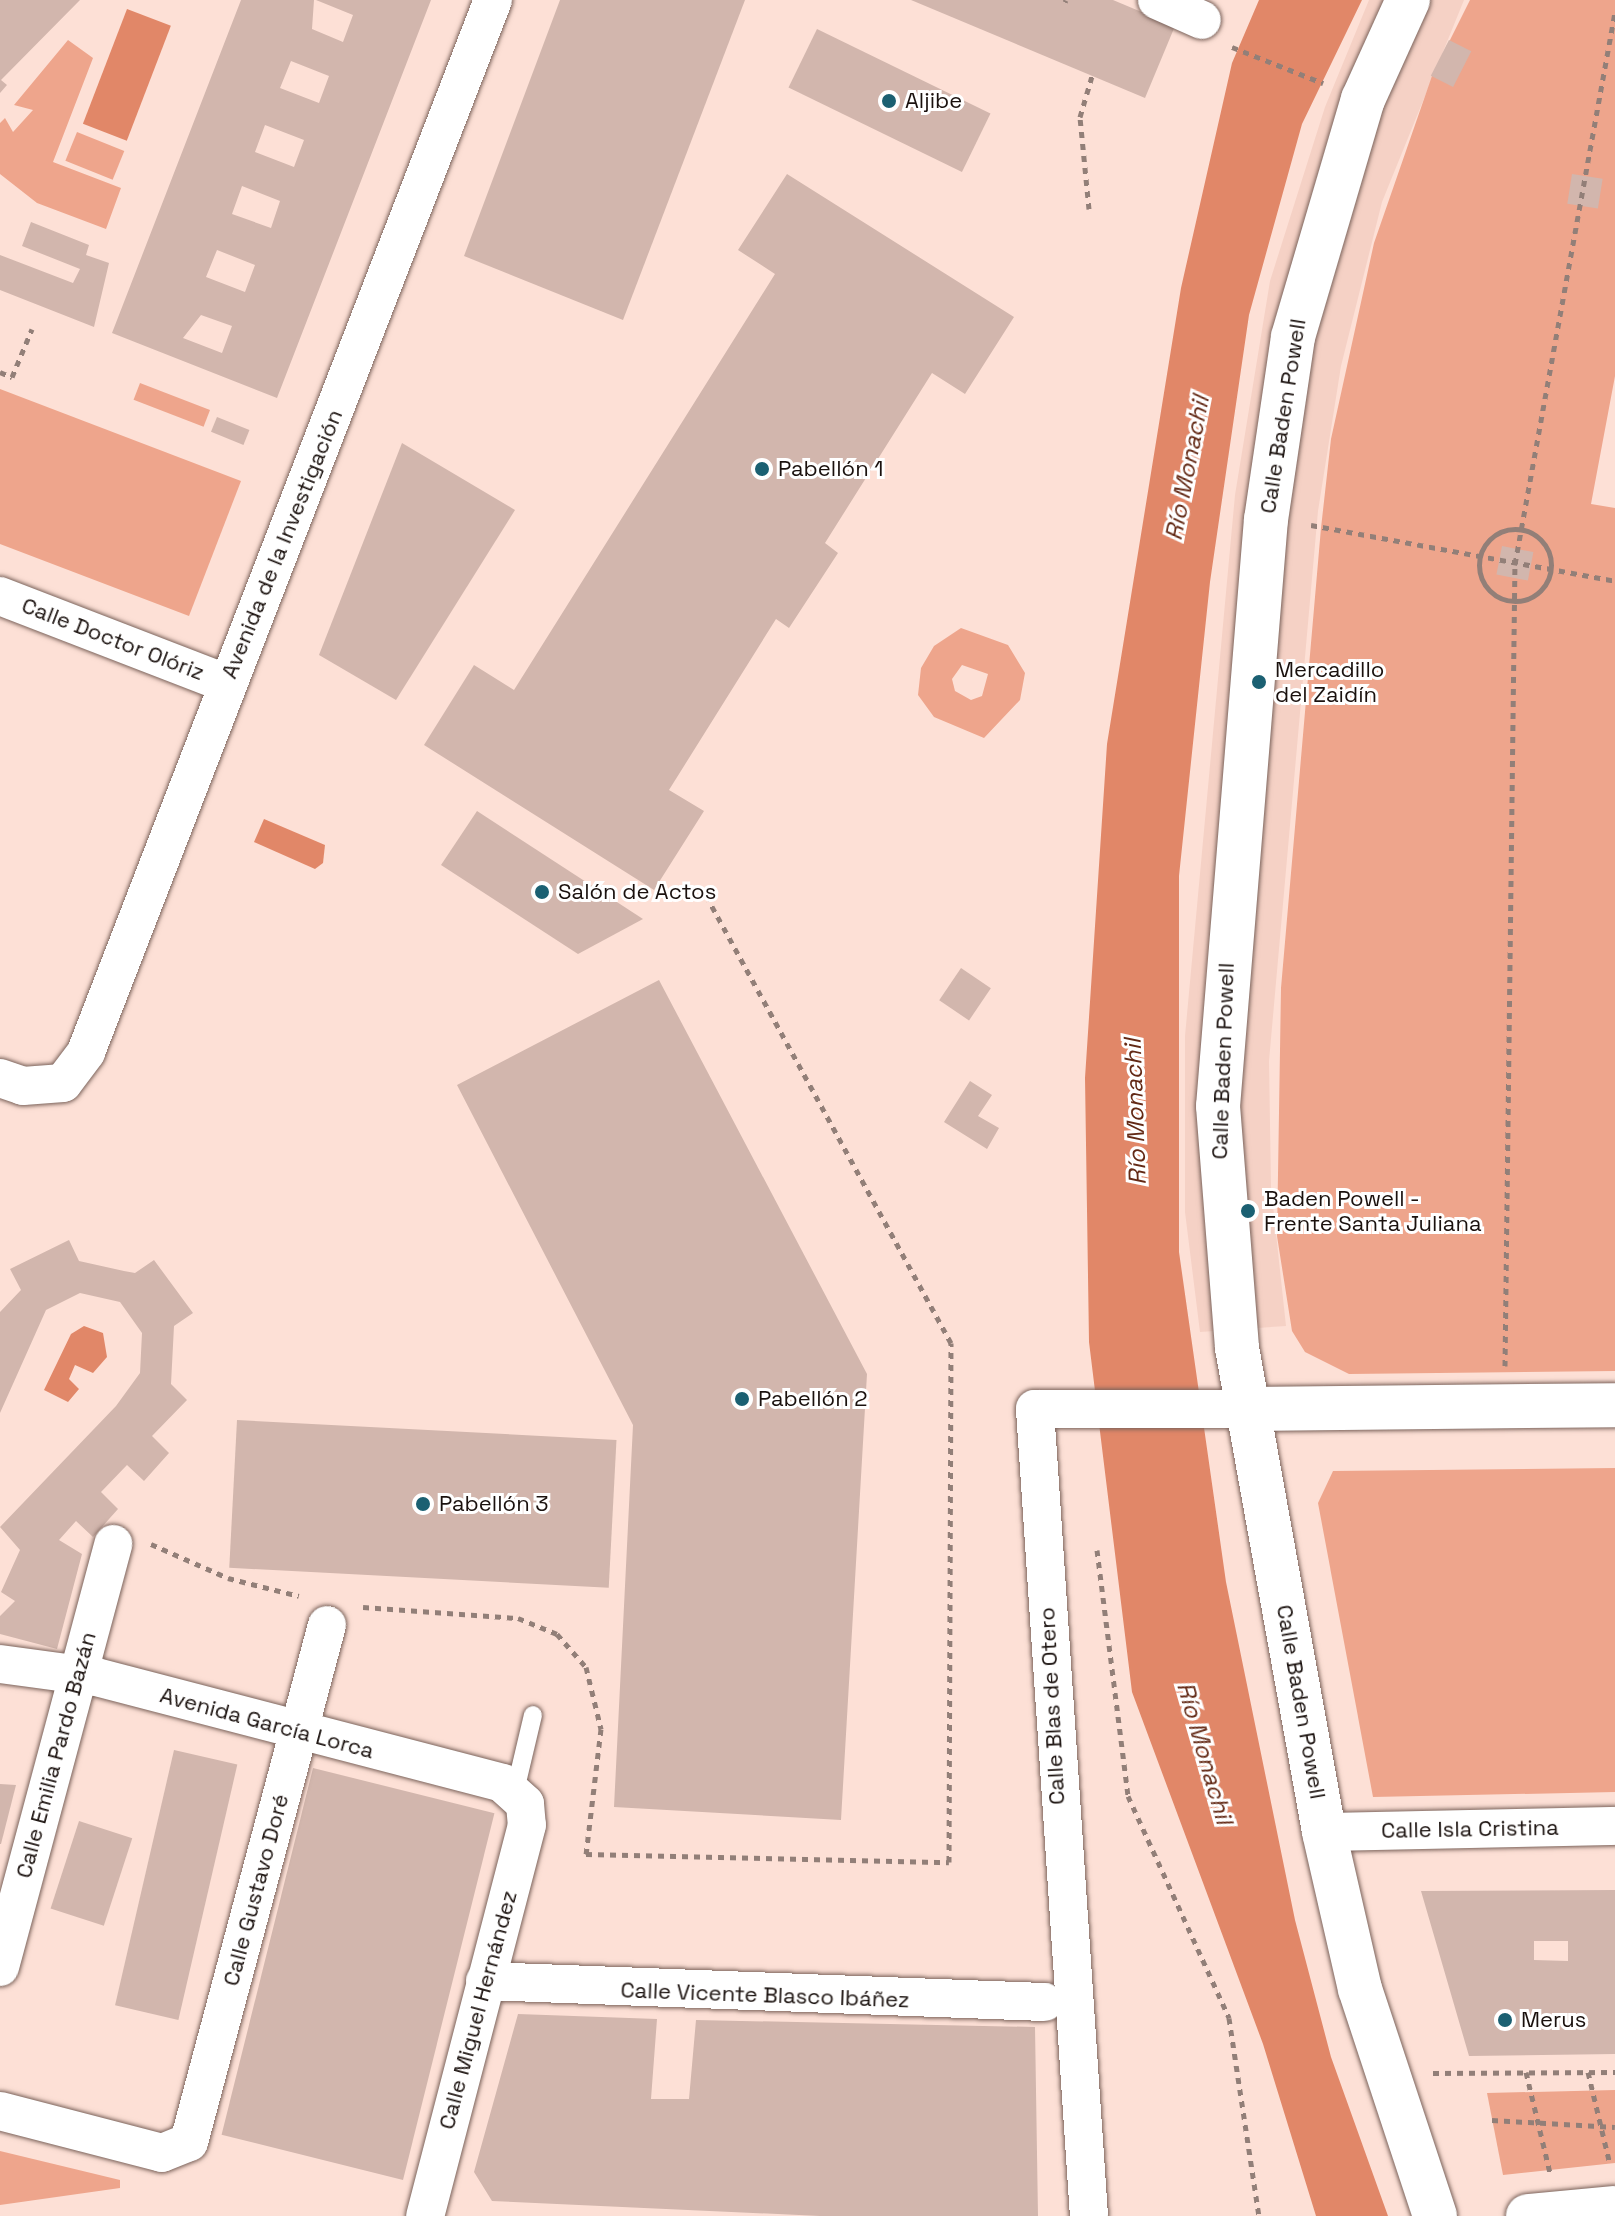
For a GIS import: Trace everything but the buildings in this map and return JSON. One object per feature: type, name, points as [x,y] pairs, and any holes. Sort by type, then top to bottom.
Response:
[{"type":"main road","name":"Calle Baden Powell","points":[[1408,0],[1363,99],[1325,213],[1293,337],[1266,519],[1218,1106],[1231,1302],[1228,1408],[1360,1989],[1435,2216]]},
{"type":"main road","points":[[1228,1408],[1615,1405]]},
{"type":"main road","points":[[1540,2199],[1614,2192]]},
{"type":"street","name":"Avenida de la Investigación","points":[[0,1078],[23,1086],[63,1083],[86,1052],[226,683],[493,0]]},
{"type":"street","points":[[1157,0],[1215,33]]},
{"type":"street","name":"Calle Doctor Olóriz","points":[[0,596],[226,683]]},
{"type":"street","name":"Calle Blas de Otero","points":[[1089,2216],[1035,1409],[1228,1408]]},
{"type":"street","name":"Calle Emilia Pardo Bazán","points":[[0,1967],[76,1677],[124,1541]]},
{"type":"street","name":"Calle Gustavo Doré","points":[[0,2111],[162,2153],[180,2151],[189,2142],[329,1615]]},
{"type":"street","name":"Avenida García Lorca","points":[[0,1664],[76,1677],[298,1731],[520,1798]]},
{"type":"street","name":"Calle Miguel Hernández","points":[[425,2216],[527,1825],[520,1798]]},
{"type":"street","name":"Calle Isla Cristina","points":[[1324,1832],[1615,1826]]},
{"type":"street","name":"Calle Vicente Blasco Ibáñez","points":[[485,1981],[1045,2002]]},
{"type":"lane","points":[[520,1798],[533,1715]]},
{"type":"path","points":[[1505,1377],[1515,564],[1615,12]]},
{"type":"path","points":[[1215,33],[1339,90]]},
{"type":"path","points":[[1089,209],[1080,117],[1092,76]]},
{"type":"path","points":[[0,372],[12,377],[32,329]]},
{"type":"path","points":[[1311,525],[1615,581]]},
{"type":"path","points":[[1522,528],[1542,539],[1552,570],[1543,589],[1514,601],[1486,587],[1480,557],[1500,531],[1522,528]]},
{"type":"path","points":[[124,1541],[329,1615],[518,1618],[557,1634],[586,1667],[601,1729],[586,1854],[949,1862],[951,1343],[709,901]]},
{"type":"path","points":[[1097,1550],[1128,1796],[1229,2018],[1259,2216]]},
{"type":"path","points":[[1526,2072],[1540,2128],[1540,2199]]},
{"type":"path","points":[[1588,2072],[1614,2192]]},
{"type":"path","points":[[1432,2073],[1615,2072]]},
{"type":"path","points":[[1492,2120],[1540,2128],[1615,2127]]},
{"type":"shaded area","name":"Mercadillo del Zaidín","points":[[1369,0],[1464,0],[1382,202],[1341,366],[1318,511],[1269,1061],[1271,1187],[1286,1326],[1200,1332],[1185,1212],[1185,1036],[1235,495],[1270,281],[1325,107]]},
{"type":"shaded area","points":[[1470,0],[1615,0],[1615,376],[1591,504],[1615,508],[1615,1371],[1349,1374],[1305,1352],[1292,1331],[1277,1236],[1281,988],[1321,528],[1331,439],[1374,243],[1432,76]]},
{"type":"shaded area","points":[[68,40],[93,58],[53,162],[121,188],[106,229],[37,203],[0,174],[0,123],[5,118],[13,132],[33,110],[14,105]]},
{"type":"shaded area","points":[[77,132],[124,151],[113,180],[65,161]]},
{"type":"shaded area","points":[[140,383],[210,410],[204,427],[134,400]]},
{"type":"shaded area","points":[[0,389],[241,481],[189,616],[0,544]]},
{"type":"shaded area","points":[[961,628],[1008,645],[1025,673],[1020,700],[984,738],[934,717],[918,695],[921,668],[934,646]],"holes":[[[962,665],[988,674],[982,696],[971,700],[955,691],[952,679]]]},
{"type":"shaded area","points":[[1615,1468],[1615,1792],[1373,1797],[1318,1503],[1333,1471]]},
{"type":"shaded area","points":[[1615,2090],[1615,2163],[1503,2175],[1487,2093]]},
{"type":"shaded area","points":[[0,2151],[120,2180],[120,2188],[0,2205]]},
{"type":"water","name":"Río Monachil","points":[[1259,0],[1362,0],[1302,124],[1249,315],[1210,582],[1179,876],[1179,1252],[1226,1582],[1295,1920],[1331,2057],[1388,2216],[1316,2216],[1263,2044],[1132,1692],[1089,1342],[1085,1078],[1107,744],[1181,288],[1232,63]]},
{"type":"water","points":[[127,9],[171,26],[127,141],[83,124]]},
{"type":"water","points":[[264,819],[325,845],[323,863],[315,869],[254,842]]},
{"type":"water","points":[[84,1326],[103,1333],[107,1357],[93,1373],[75,1365],[69,1379],[79,1389],[68,1402],[44,1390],[71,1334]]},
{"type":"place","name":"Aljibe","points":[[889,101]]},
{"type":"place","name":"Pabellón 1","points":[[762,469]]},
{"type":"place","name":"Mercadillo del Zaidín","points":[[1259,682]]},
{"type":"place","name":"Salón de Actos","points":[[542,892]]},
{"type":"place","name":"Baden Powell - Frente Santa Juliana","points":[[1248,1211]]},
{"type":"place","name":"Pabellón 2","points":[[742,1399]]},
{"type":"place","name":"Pabellón 3","points":[[423,1504]]},
{"type":"place","name":"Merus","points":[[1505,2020]]}]
